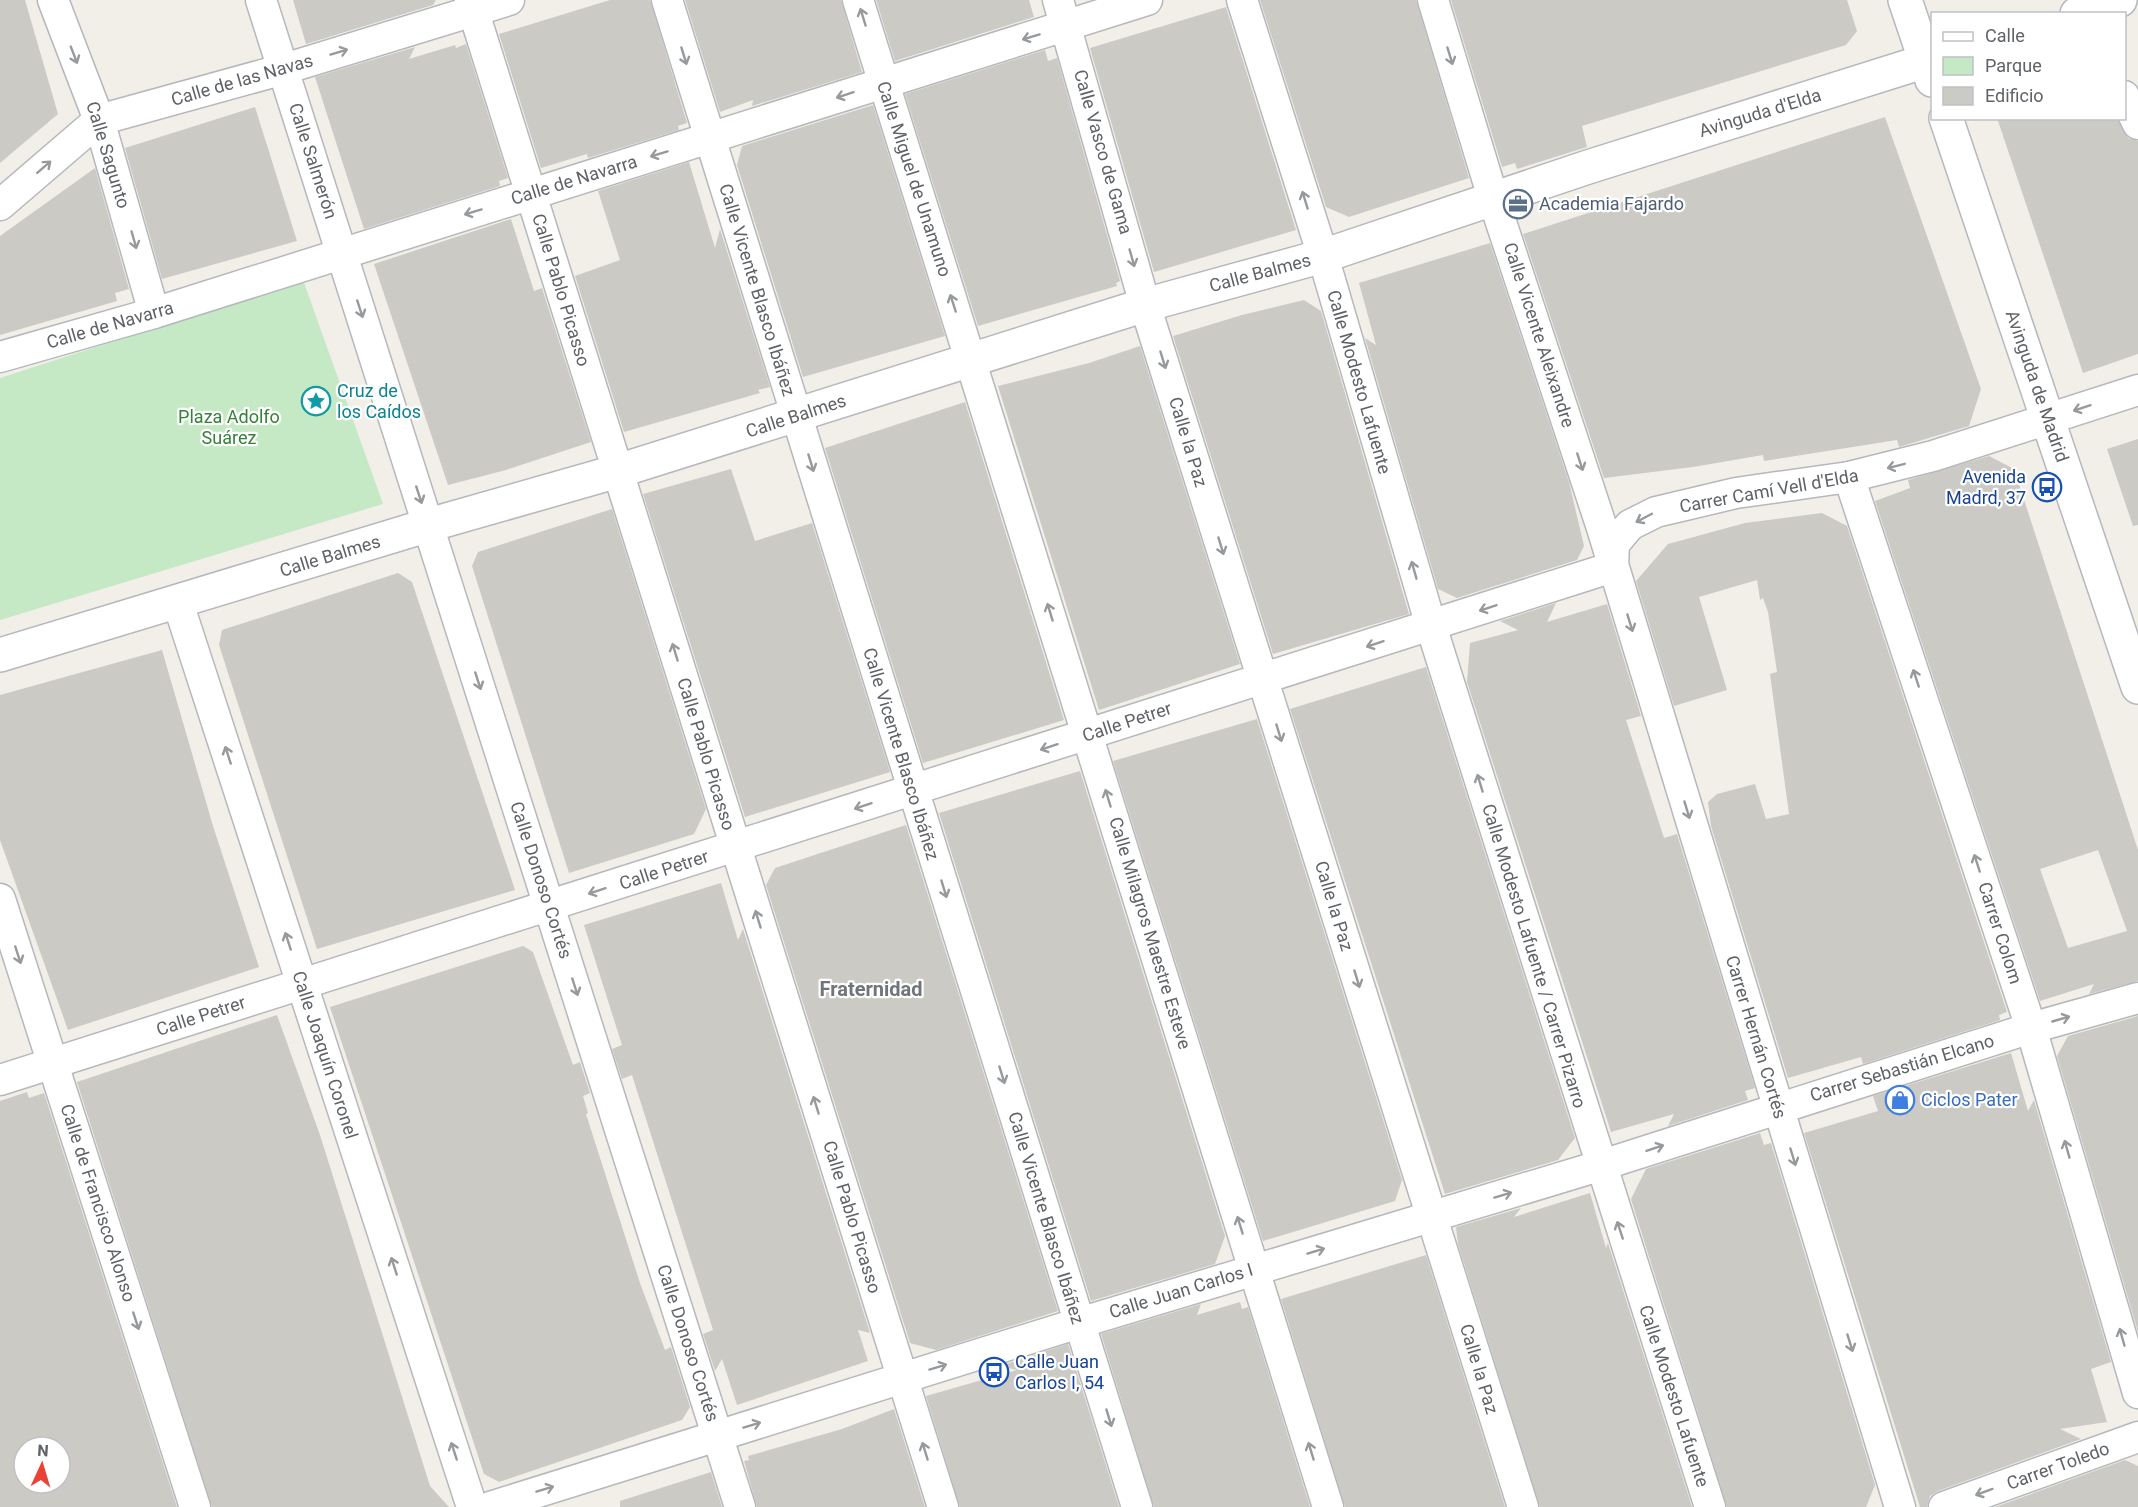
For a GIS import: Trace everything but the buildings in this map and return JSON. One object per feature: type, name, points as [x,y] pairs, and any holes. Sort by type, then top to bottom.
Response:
[{"type":"street","name":"Calle Sagunto","points":[[53,0],[99,120],[154,313]]},
{"type":"street","name":"Calle Salmerón","points":[[261,0],[343,253]]},
{"type":"street","name":"Calle de las Navas","points":[[0,205],[99,120],[284,69],[472,5],[509,0]]},
{"type":"street","name":"Calle Vicente Blasco Ibáñez","points":[[666,0],[1137,1507]]},
{"type":"street","name":"Calle Miguel de Unamuno","points":[[858,0],[971,358]]},
{"type":"street","name":"Calle de Navarra","points":[[0,357],[154,313],[883,83],[1063,13],[1147,0]]},
{"type":"street","name":"Calle Modesto Lafuente","points":[[1242,0],[1323,256],[1431,626]]},
{"type":"street","name":"Calle Vicente Aleixandre","points":[[1433,0],[1493,198],[1613,567]]},
{"type":"street","points":[[1905,0],[1930,66]]},
{"type":"street","points":[[2081,10],[2120,0]]},
{"type":"street","name":"Calle Pablo Picasso","points":[[472,5],[943,1507]]},
{"type":"street","name":"Calle Vasco de Gama","points":[[1063,13],[1145,305]]},
{"type":"street","name":"Avinguda d'Elda","points":[[1588,166],[1930,66]]},
{"type":"street","points":[[2126,100],[2138,124]]},
{"type":"street","name":"Avinguda de Madrid","points":[[1947,120],[2138,687]]},
{"type":"street","name":"Calle Balmes","points":[[0,656],[429,525],[618,471],[1145,305],[1323,256],[1588,166]]},
{"type":"street","name":"Calle Donoso Cortés","points":[[343,253],[740,1507]]},
{"type":"street","name":"Calle la Paz","points":[[1145,305],[1523,1507]]},
{"type":"street","name":"Calle Milagros Maestre Esteve","points":[[971,358],[1328,1507]]},
{"type":"street","name":"Carrer Camí Vell d'Elda","points":[[1613,567],[1614,544],[1630,525],[1656,512],[1736,493],[1850,477],[1933,456],[2138,390]]},
{"type":"street","name":"Carrer Colom","points":[[1850,477],[2031,1028],[2138,1393]]},
{"type":"street","points":[[1431,626],[1613,567]]},
{"type":"street","name":"Carrer Hernán Cortés","points":[[1613,567],[1900,1507]]},
{"type":"street","name":"Calle Joaquín Coronel","points":[[178,603],[472,1507]]},
{"type":"street","name":"Calle Petrer","points":[[0,1080],[1431,626]]},
{"type":"street","name":"Calle Modesto Lafuente / Carrer Pizarro","points":[[1431,626],[1638,1286]]},
{"type":"street","name":"Calle de Francisco Alonso","points":[[0,899],[195,1507]]},
{"type":"street","name":"Carrer Sebastián Elcano","points":[[1599,1166],[2031,1028],[2138,998]]},
{"type":"street","name":"Calle Juan Carlos I","points":[[490,1507],[1254,1269],[1599,1166]]},
{"type":"street","name":"Calle Modesto Lafuente","points":[[1638,1286],[1710,1507]]},
{"type":"street","name":"Carrer Toledo","points":[[1944,1507],[2138,1437]]},
{"type":"green space","name":"Plaza Adolfo Suárez","points":[[303,280],[383,504],[0,620],[0,378]]},
{"type":"place","name":"Academia Fajardo","points":[[1518,204]]},
{"type":"place","name":"Cruz de los Caídos","points":[[316,401]]},
{"type":"place","name":"Avenida Madrd, 37","points":[[2047,487]]},
{"type":"place","name":"Ciclos Pater","points":[[1900,1100]]},
{"type":"place","name":"Calle Juan Carlos I, 54","points":[[994,1372]]},
{"type":"district","name":"Fraternidad","points":[[871,989]]}]
